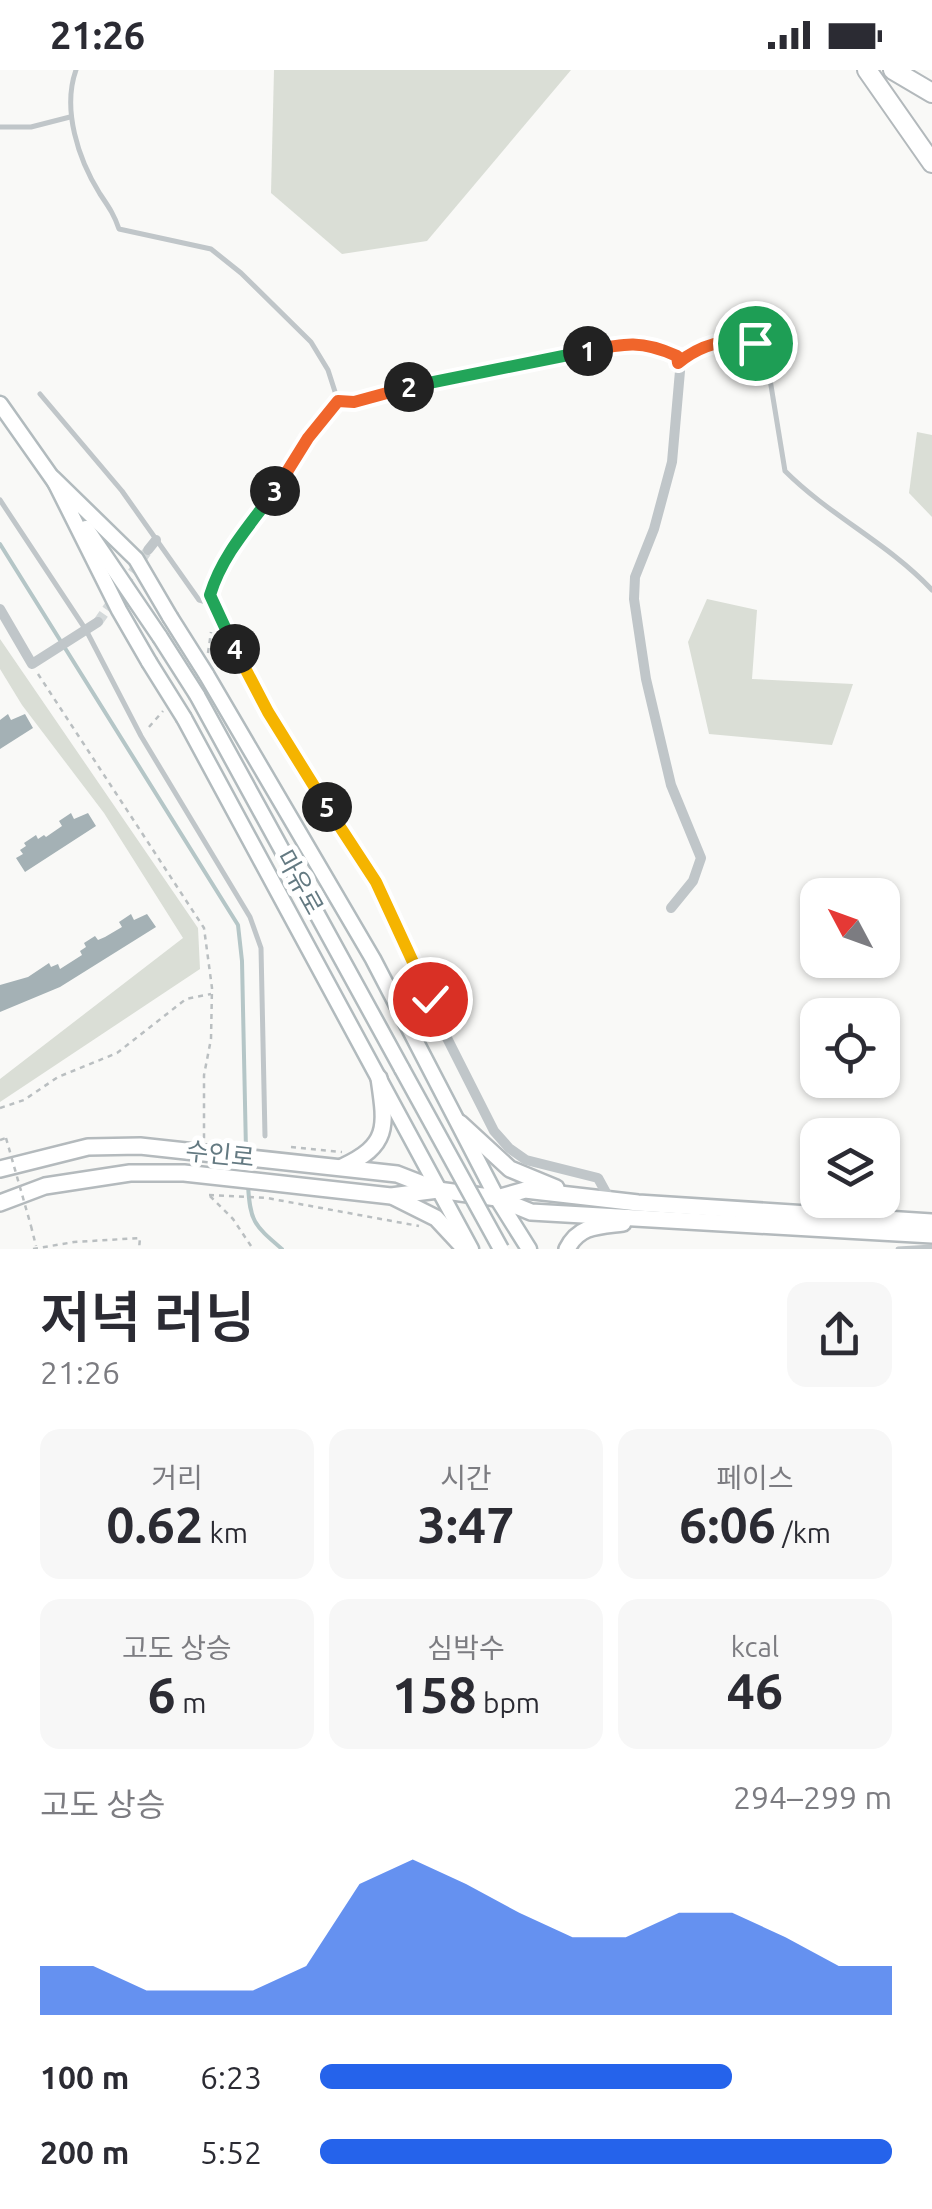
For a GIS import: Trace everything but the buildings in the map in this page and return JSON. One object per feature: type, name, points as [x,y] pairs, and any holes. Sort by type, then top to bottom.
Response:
[{"type":"highway","points":[[868,70],[932,162]]},
{"type":"highway","points":[[893,70],[932,93]]},
{"type":"main road","points":[[0,404],[53,478],[119,610],[184,718],[468,1249]]},
{"type":"main road","points":[[53,478],[136,560],[374,959],[498,1198],[529,1249]]},
{"type":"main road","name":"마유로","points":[[53,478],[198,694],[501,1249]]},
{"type":"main road","points":[[341,1168],[368,1155],[378,1141],[386,1122],[379,1078]]},
{"type":"main road","points":[[460,1123],[510,1168],[573,1196]]},
{"type":"main road","name":"수인로","points":[[0,1170],[88,1148],[140,1146],[397,1174],[438,1190],[498,1198],[531,1212],[932,1235]]},
{"type":"main road","name":"수인로","points":[[0,1203],[45,1186],[130,1174],[184,1173],[220,1186],[268,1191],[391,1196],[438,1190]]},
{"type":"main road","name":"수인로","points":[[498,1198],[525,1190],[610,1200],[932,1222]]},
{"type":"main road","points":[[391,1196],[436,1218],[468,1249]]},
{"type":"main road","points":[[568,1249],[572,1239],[585,1228],[663,1219]]},
{"type":"street","points":[[610,1200],[598,1178],[526,1160],[494,1131],[376,882],[268,712],[213,604],[210,595],[216,574],[229,552],[338,401],[354,402],[395,390],[627,343],[655,346],[677,356],[677,430],[672,462],[654,529],[635,577],[634,599],[649,694],[671,785],[701,858],[693,881],[671,908]]},
{"type":"street","points":[[148,550],[156,540]]},
{"type":"street","points":[[0,609],[38,661],[98,622]]},
{"type":"lane","points":[[76,70],[70,117],[99,193],[113,210],[119,229],[210,249],[241,273],[311,342],[328,370],[338,401]]},
{"type":"lane","points":[[0,127],[31,127],[70,117]]},
{"type":"lane","points":[[678,363],[696,348],[743,340],[755,343],[766,355],[785,471],[842,520],[908,564],[932,590]]},
{"type":"lane","points":[[40,394],[122,491],[198,600],[213,604]]},
{"type":"lane","points":[[0,500],[84,632],[141,736],[250,917],[262,948],[265,1136]]},
{"type":"lane","points":[[898,1249],[932,1247]]},
{"type":"path","points":[[38,661],[204,928],[212,994],[211,1039],[204,1075],[211,1152]]},
{"type":"path","points":[[0,1108],[24,1100],[58,1077],[117,1053],[186,1000],[212,994]]},
{"type":"path","points":[[3,1139],[35,1248],[140,1238],[139,1249]]},
{"type":"path","points":[[254,1249],[209,1195],[220,1186],[268,1191]]},
{"type":"shaded area","points":[[274,70],[571,70],[427,241],[342,254],[271,193]]},
{"type":"shaded area","points":[[917,432],[932,435],[932,517],[909,493]]},
{"type":"shaded area","points":[[707,599],[757,610],[752,679],[853,684],[832,745],[709,734],[688,642]]},
{"type":"shaded area","points":[[0,639],[198,928],[200,969],[0,1102],[0,1079],[183,938],[104,813],[22,705],[0,669]]},
{"type":"waterway","points":[[0,544],[238,925],[246,1151]]},
{"type":"waterway","points":[[248,1185],[255,1222],[282,1249]]},
{"type":"tunnel","points":[[98,622],[148,550]]},
{"type":"route","points":[[430,999],[376,882],[268,712],[215,610],[210,595],[216,574],[308,438],[338,401],[354,402],[395,390],[627,343],[655,346],[677,356],[678,363],[696,348],[743,340],[755,343]]}]
